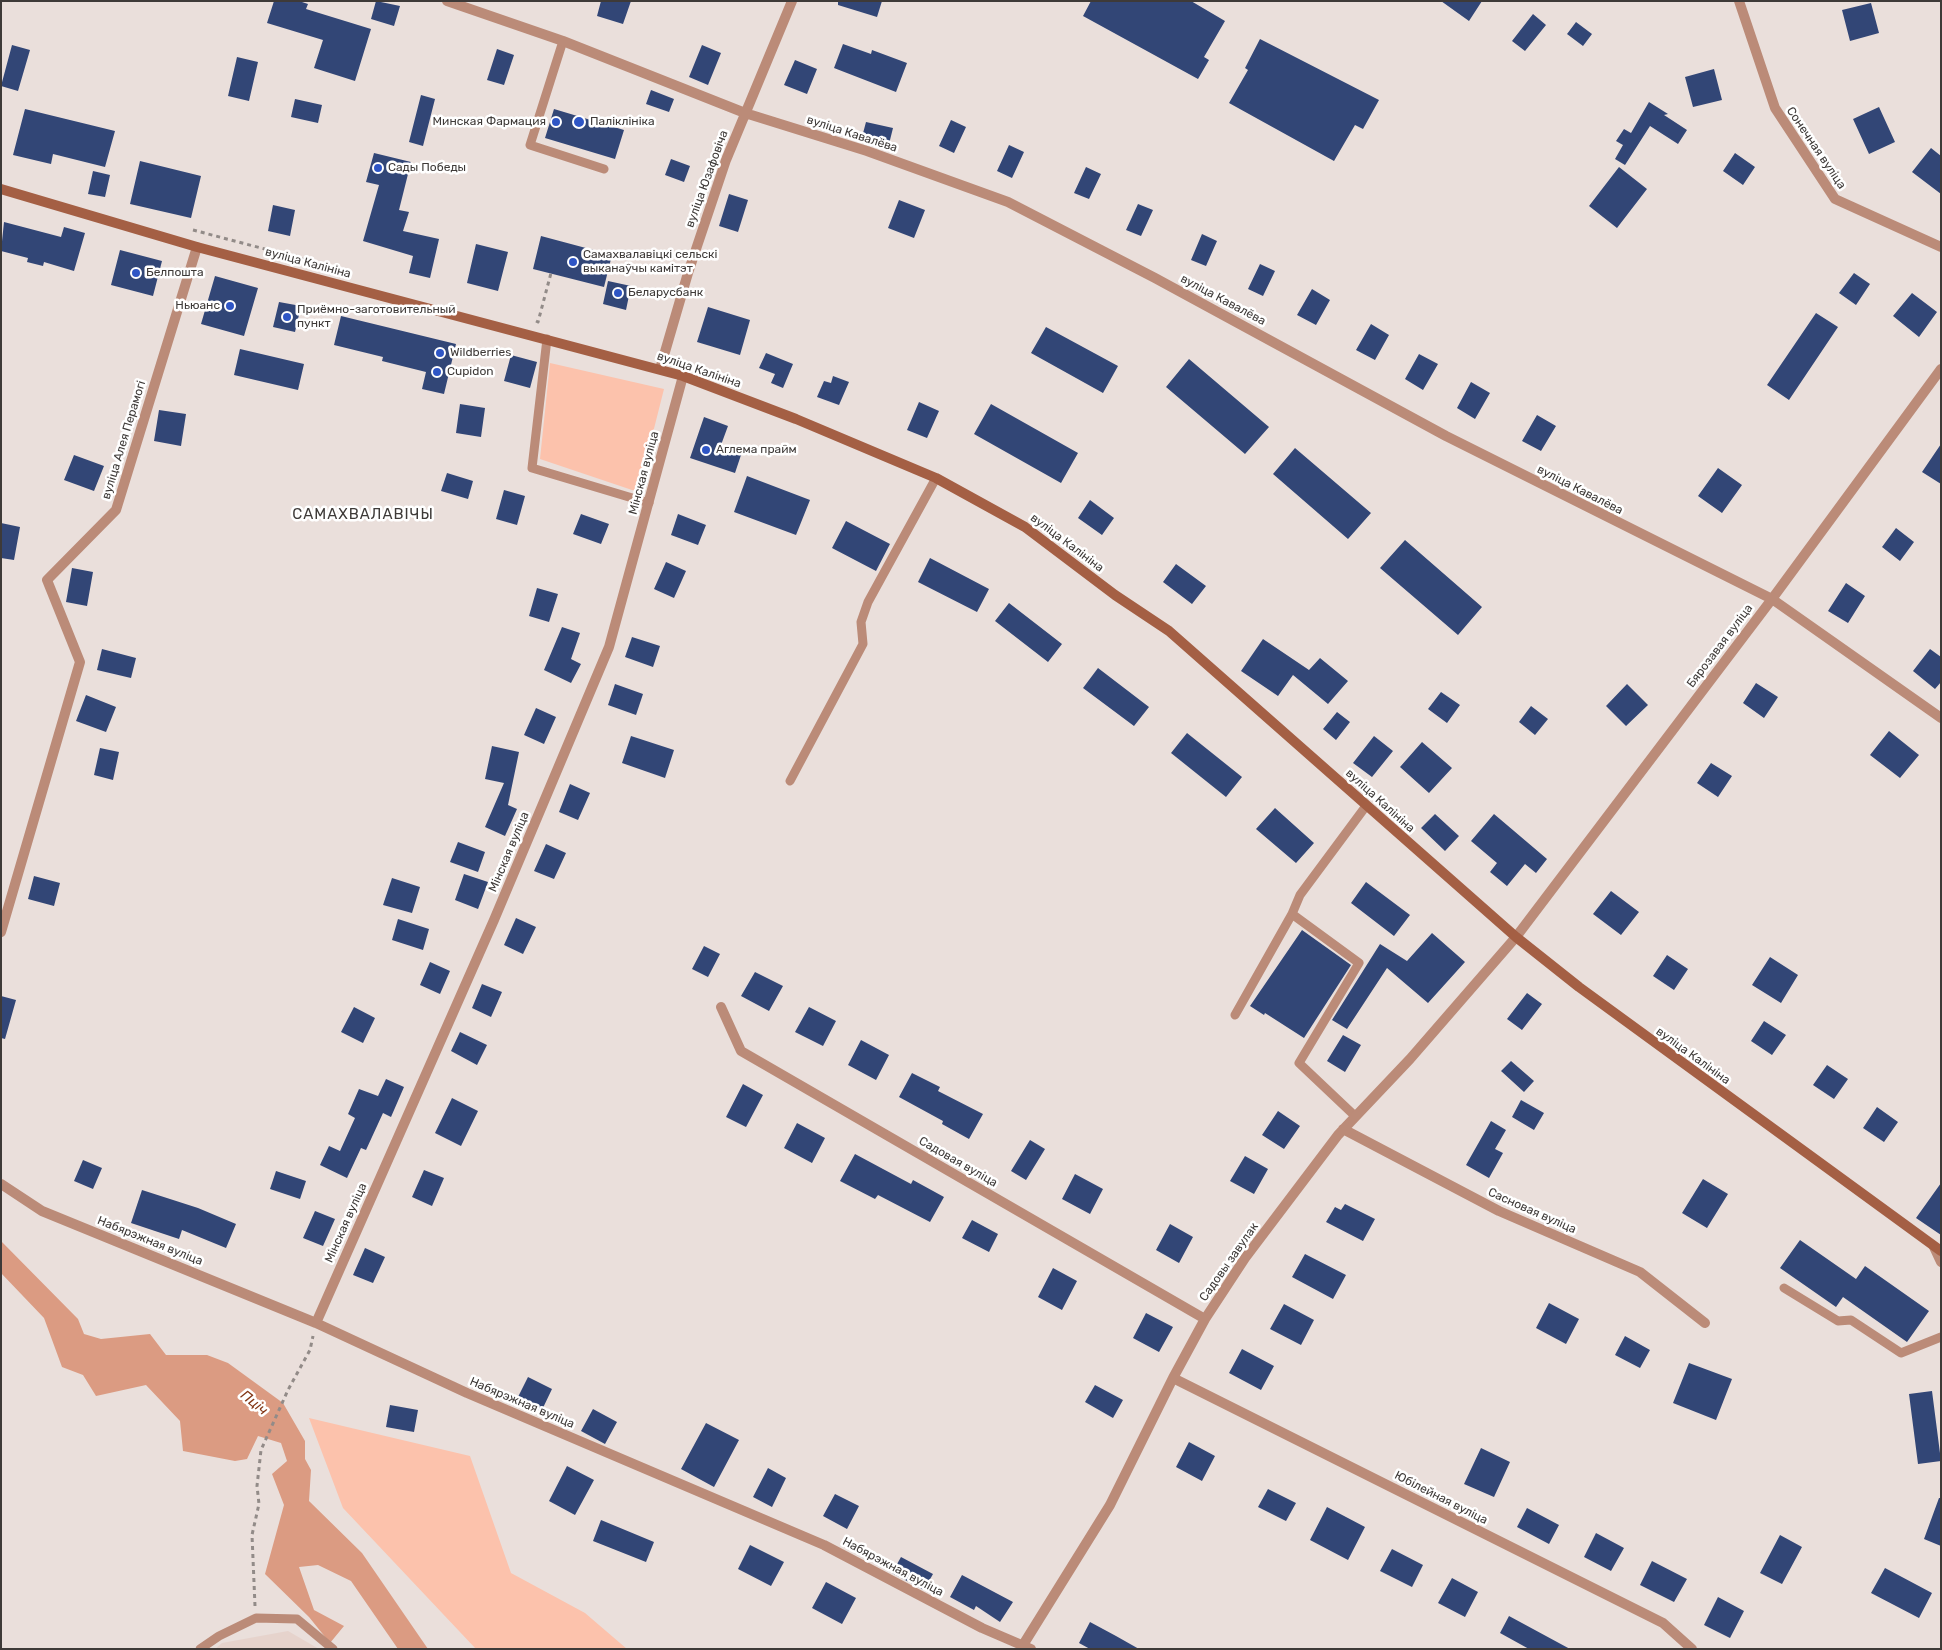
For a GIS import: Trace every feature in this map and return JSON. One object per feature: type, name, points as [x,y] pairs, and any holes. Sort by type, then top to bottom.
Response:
[{"type":"street","name":"вуліца Кавалёва","points":[[447,1],[563,41],[745,113],[867,151],[1008,202],[1148,274],[1446,436],[1772,599],[1941,718]]},
{"type":"street","name":"вуліца Юзафовіча","points":[[660,369],[688,273],[726,160],[792,1]]},
{"type":"street","name":"Сонечная вуліца","points":[[1739,1],[1775,108],[1835,200],[1941,247]]},
{"type":"street","name":"вуліца Калініна","points":[[1,189],[197,247],[683,376],[796,419],[936,478],[1025,527],[1116,595],[1169,631],[1366,806],[1516,936],[1579,987],[1938,1249]]},
{"type":"street","name":"вуліца Алея Перамогі","points":[[1,932],[80,662],[47,580],[116,510],[197,247]]},
{"type":"street","name":"Бярозавая вуліца","points":[[1516,936],[1772,599],[1941,369]]},
{"type":"street","name":"Мінская вуліца","points":[[316,1323],[494,920],[610,648],[683,376]]},
{"type":"street","name":"Садовы завулак","points":[[1027,1647],[1110,1504],[1173,1378],[1205,1319],[1245,1258],[1343,1128],[1410,1059],[1516,936]]},
{"type":"street","name":"Садовая вуліца","points":[[721,1007],[741,1051],[1205,1319]]},
{"type":"street","name":"Сасновая вуліца","points":[[1343,1128],[1499,1211],[1640,1272],[1705,1323]]},
{"type":"street","name":"Набярэжная вуліца","points":[[1,1184],[42,1211],[316,1323],[468,1393],[824,1545],[982,1628],[1027,1647]]},
{"type":"street","points":[[1938,1249],[1941,1262]]},
{"type":"street","name":"Юбілейная вуліца","points":[[1173,1378],[1663,1623],[1692,1649]]},
{"type":"lane","points":[[563,41],[530,145],[604,169]]},
{"type":"lane","points":[[547,339],[532,468],[649,503]]},
{"type":"lane","points":[[790,781],[863,644],[862,622],[868,602],[936,478]]},
{"type":"lane","points":[[1235,1014],[1292,914],[1300,895],[1366,806]]},
{"type":"lane","points":[[1292,914],[1359,963],[1299,1063],[1355,1116]]},
{"type":"lane","points":[[1784,1288],[1838,1321],[1851,1320],[1901,1353],[1941,1337]]},
{"type":"lane","points":[[200,1649],[219,1636],[256,1618],[297,1619],[333,1649]]},
{"type":"path","points":[[184,228],[337,268]]},
{"type":"path","points":[[528,319],[538,322],[551,273]]},
{"type":"path","points":[[256,1618],[252,1535],[259,1504],[257,1486],[261,1450],[288,1390],[310,1350],[316,1323]]},
{"type":"shaded area","points":[[550,363],[664,389],[638,492],[540,459]]},
{"type":"shaded area","points":[[309,1418],[470,1456],[511,1573],[585,1613],[627,1649],[476,1649],[343,1508]]},
{"type":"shaded area","points":[[288,1631],[319,1649],[215,1649],[222,1643]]},
{"type":"water","name":"Пціч","points":[[1,1241],[78,1319],[84,1334],[101,1339],[150,1334],[166,1355],[207,1355],[228,1363],[283,1403],[305,1441],[305,1459],[311,1470],[309,1501],[362,1553],[428,1649],[398,1649],[351,1581],[318,1565],[299,1567],[314,1610],[344,1626],[330,1643],[309,1617],[265,1574],[284,1505],[272,1474],[287,1461],[281,1443],[258,1436],[247,1459],[235,1461],[183,1451],[180,1421],[146,1385],[96,1396],[83,1375],[62,1367],[44,1318],[1,1273]]},
{"type":"building","points":[[274,1],[299,1],[308,4],[306,9],[371,29],[355,81],[314,68],[323,40],[267,23]]},
{"type":"building","points":[[376,1],[400,6],[394,26],[371,19]]},
{"type":"building","points":[[601,1],[631,1],[623,24],[597,16]]},
{"type":"building","points":[[838,1],[882,1],[877,17],[838,5]]},
{"type":"building","points":[[1091,1],[1191,1],[1225,21],[1204,57],[1209,60],[1198,79],[1083,16]]},
{"type":"building","points":[[1441,1],[1482,1],[1469,21]]},
{"type":"building","points":[[1871,3],[1879,33],[1850,41],[1842,10]]},
{"type":"building","points":[[1533,14],[1546,25],[1525,51],[1512,41]]},
{"type":"building","points":[[1576,22],[1592,34],[1583,46],[1567,34]]},
{"type":"building","points":[[1260,39],[1379,100],[1363,129],[1355,125],[1334,161],[1229,103],[1248,70],[1245,68]]},
{"type":"building","points":[[843,44],[871,54],[872,50],[907,63],[896,92],[834,68]]},
{"type":"building","points":[[12,45],[30,50],[18,91],[1,86]]},
{"type":"building","points":[[702,45],[721,53],[708,85],[689,77]]},
{"type":"building","points":[[497,49],[514,55],[504,85],[487,80]]},
{"type":"building","points":[[237,57],[258,62],[249,101],[228,96]]},
{"type":"building","points":[[795,60],[817,69],[807,94],[784,85]]},
{"type":"building","points":[[1714,69],[1722,100],[1693,107],[1685,77]]},
{"type":"building","points":[[651,90],[674,99],[669,112],[646,104]]},
{"type":"building","points":[[421,95],[435,99],[423,146],[409,142]]},
{"type":"building","points":[[295,99],[322,105],[318,123],[291,117]]},
{"type":"building","points":[[1649,102],[1668,114],[1664,115],[1687,130],[1678,144],[1650,126],[1625,165],[1615,159],[1623,145],[1616,141],[1624,129],[1631,133]]},
{"type":"building","points":[[1879,107],[1895,142],[1869,154],[1853,119]]},
{"type":"building","points":[[25,109],[115,131],[105,167],[53,154],[51,164],[13,155]]},
{"type":"building","points":[[554,109],[624,130],[615,159],[545,138]]},
{"type":"building","points":[[951,120],[966,127],[954,153],[939,146]]},
{"type":"building","points":[[866,122],[893,128],[889,144],[862,137]]},
{"type":"building","points":[[1009,145],[1024,152],[1012,178],[997,171]]},
{"type":"building","points":[[1931,148],[1941,156],[1941,194],[1912,172]]},
{"type":"building","points":[[374,153],[411,162],[399,210],[409,212],[403,231],[439,239],[430,278],[409,273],[413,256],[363,241],[379,185],[366,182]]},
{"type":"building","points":[[1735,153],[1755,167],[1743,185],[1723,171]]},
{"type":"building","points":[[671,159],[690,166],[684,182],[665,175]]},
{"type":"building","points":[[140,161],[201,176],[191,218],[130,204]]},
{"type":"building","points":[[1086,167],[1101,174],[1089,199],[1074,193]]},
{"type":"building","points":[[1619,167],[1647,189],[1617,228],[1589,206]]},
{"type":"building","points":[[93,171],[110,175],[105,197],[88,194]]},
{"type":"building","points":[[729,194],[748,200],[738,232],[719,226]]},
{"type":"building","points":[[899,200],[925,210],[914,238],[888,228]]},
{"type":"building","points":[[1138,204],[1153,210],[1141,236],[1126,230]]},
{"type":"building","points":[[273,205],[295,210],[290,236],[268,231]]},
{"type":"building","points":[[4,222],[61,237],[64,227],[85,233],[74,271],[44,262],[43,266],[27,262],[28,258],[1,251]]},
{"type":"building","points":[[1202,234],[1217,241],[1206,266],[1191,260]]},
{"type":"building","name":"Самахвалавіцкі сельскі выканаўчы камітэт","points":[[541,236],[612,255],[604,287],[533,269]]},
{"type":"building","points":[[476,244],[508,252],[498,291],[467,283]]},
{"type":"building","name":"Белпошта","points":[[120,250],[162,261],[153,296],[111,285]]},
{"type":"building","points":[[1260,264],[1275,271],[1263,296],[1248,289]]},
{"type":"building","points":[[1854,273],[1870,284],[1856,305],[1839,293]]},
{"type":"building","name":"Ньюанс","points":[[215,276],[258,288],[244,336],[201,324]]},
{"type":"building","name":"Беларусбанк","points":[[608,281],[631,286],[626,310],[603,304]]},
{"type":"building","points":[[1312,289],[1330,300],[1316,325],[1297,315]]},
{"type":"building","points":[[1912,293],[1937,312],[1919,337],[1893,316]]},
{"type":"building","name":"Приёмно-заготовительный пункт","points":[[279,302],[301,306],[295,332],[273,327]]},
{"type":"building","points":[[708,307],[750,320],[740,355],[697,342]]},
{"type":"building","points":[[1816,313],[1838,327],[1789,400],[1767,385]]},
{"type":"building","points":[[341,316],[456,344],[444,394],[422,389],[426,372],[382,361],[383,357],[334,345]]},
{"type":"building","points":[[1371,324],[1389,335],[1375,360],[1356,350]]},
{"type":"building","points":[[1046,327],[1118,366],[1103,393],[1031,353]]},
{"type":"building","points":[[240,349],[304,364],[298,390],[234,375]]},
{"type":"building","points":[[766,353],[793,364],[783,388],[771,383],[775,374],[759,368]]},
{"type":"building","points":[[1419,354],[1438,364],[1423,390],[1405,379]]},
{"type":"building","points":[[511,355],[537,362],[530,388],[504,381]]},
{"type":"building","points":[[1189,359],[1269,427],[1245,454],[1166,387]]},
{"type":"building","points":[[833,376],[849,382],[839,405],[817,397],[824,381],[831,383]]},
{"type":"building","points":[[1471,382],[1490,393],[1475,419],[1457,408]]},
{"type":"building","points":[[919,402],[939,411],[927,438],[907,430]]},
{"type":"building","points":[[460,404],[485,408],[481,437],[456,433]]},
{"type":"building","points":[[991,404],[1078,453],[1061,483],[974,434]]},
{"type":"building","points":[[159,410],[186,414],[181,446],[154,441]]},
{"type":"building","points":[[1537,415],[1556,426],[1541,451],[1522,441]]},
{"type":"building","points":[[704,417],[728,426],[721,445],[742,452],[735,473],[690,458]]},
{"type":"building","points":[[1941,444],[1941,484],[1922,472]]},
{"type":"building","points":[[1295,448],[1371,513],[1348,539],[1273,474]]},
{"type":"building","points":[[74,455],[104,466],[94,491],[64,480]]},
{"type":"building","points":[[1718,468],[1742,485],[1722,513],[1698,496]]},
{"type":"building","points":[[447,473],[473,481],[468,499],[441,491]]},
{"type":"building","points":[[747,476],[810,500],[796,535],[734,512]]},
{"type":"building","points":[[504,490],[525,496],[517,525],[496,519]]},
{"type":"building","points":[[1090,500],[1114,518],[1102,535],[1078,518]]},
{"type":"building","points":[[581,514],[609,524],[601,544],[573,534]]},
{"type":"building","points":[[678,514],[706,525],[698,545],[671,535]]},
{"type":"building","points":[[846,521],[890,544],[876,571],[832,548]]},
{"type":"building","points":[[1,523],[20,527],[14,560],[1,558]]},
{"type":"building","points":[[1896,528],[1914,542],[1900,561],[1882,547]]},
{"type":"building","points":[[1405,540],[1482,607],[1458,635],[1380,568]]},
{"type":"building","points":[[930,558],[989,589],[977,612],[918,582]]},
{"type":"building","points":[[666,562],[686,571],[674,598],[654,589]]},
{"type":"building","points":[[1176,564],[1206,586],[1192,604],[1163,582]]},
{"type":"building","points":[[72,568],[93,572],[87,606],[66,602]]},
{"type":"building","points":[[1846,583],[1865,596],[1848,623],[1828,611]]},
{"type":"building","points":[[537,588],[558,594],[549,622],[529,616]]},
{"type":"building","points":[[1009,603],[1062,644],[1048,662],[995,621]]},
{"type":"building","points":[[562,627],[580,633],[571,659],[581,664],[571,683],[544,670]]},
{"type":"building","points":[[632,637],[660,646],[653,667],[625,657]]},
{"type":"building","points":[[1263,639],[1309,670],[1320,658],[1348,681],[1328,704],[1293,675],[1278,696],[1241,671]]},
{"type":"building","points":[[102,649],[136,658],[131,678],[97,670]]},
{"type":"building","points":[[1930,649],[1941,657],[1941,682],[1935,689],[1913,671]]},
{"type":"building","points":[[1098,668],[1149,707],[1134,726],[1083,688]]},
{"type":"building","points":[[1756,683],[1778,697],[1764,718],[1743,703]]},
{"type":"building","points":[[615,684],[643,694],[636,715],[608,705]]},
{"type":"building","points":[[1627,684],[1648,705],[1626,726],[1606,706]]},
{"type":"building","points":[[1441,692],[1460,705],[1447,723],[1428,709]]},
{"type":"building","points":[[86,695],[116,707],[106,732],[76,721]]},
{"type":"building","points":[[1531,706],[1548,719],[1535,735],[1519,722]]},
{"type":"building","points":[[536,708],[556,717],[544,744],[524,735]]},
{"type":"building","points":[[1337,712],[1350,722],[1336,740],[1323,729]]},
{"type":"building","points":[[1889,731],[1919,755],[1900,778],[1870,755]]},
{"type":"building","points":[[1187,733],[1242,777],[1226,797],[1171,753]]},
{"type":"building","points":[[631,736],[674,750],[665,778],[622,763]]},
{"type":"building","points":[[1374,736],[1393,751],[1372,777],[1353,763]]},
{"type":"building","points":[[1422,742],[1452,768],[1429,793],[1400,767]]},
{"type":"building","points":[[492,746],[519,752],[508,805],[517,809],[505,836],[485,827],[504,783],[485,779]]},
{"type":"building","points":[[100,748],[119,752],[113,780],[94,775]]},
{"type":"building","points":[[1711,763],[1732,776],[1718,797],[1697,783]]},
{"type":"building","points":[[570,784],[590,793],[578,820],[559,812]]},
{"type":"building","points":[[1275,808],[1314,843],[1296,863],[1256,829]]},
{"type":"building","points":[[1435,814],[1459,836],[1445,851],[1421,828]]},
{"type":"building","points":[[1494,814],[1547,859],[1536,873],[1525,864],[1507,886],[1490,872],[1497,863],[1471,841]]},
{"type":"building","points":[[458,842],[485,852],[478,872],[450,862]]},
{"type":"building","points":[[546,844],[566,853],[554,879],[534,871]]},
{"type":"building","points":[[464,874],[488,882],[478,909],[455,900]]},
{"type":"building","points":[[34,876],[60,883],[54,906],[28,899]]},
{"type":"building","points":[[392,878],[420,887],[412,913],[383,905]]},
{"type":"building","points":[[1366,882],[1410,915],[1394,936],[1351,903]]},
{"type":"building","points":[[1611,891],[1639,912],[1621,935],[1593,914]]},
{"type":"building","points":[[516,918],[536,927],[523,954],[504,945]]},
{"type":"building","points":[[398,919],[429,929],[423,950],[392,940]]},
{"type":"building","points":[[1302,930],[1351,965],[1304,1038],[1265,1013],[1264,1015],[1250,1006]]},
{"type":"building","points":[[1432,933],[1465,962],[1428,1003],[1387,968],[1347,1029],[1332,1020],[1380,944],[1407,961]]},
{"type":"building","points":[[704,946],[720,954],[708,977],[692,969]]},
{"type":"building","points":[[1667,955],[1688,969],[1674,990],[1653,976]]},
{"type":"building","points":[[1770,957],[1798,975],[1781,1003],[1752,985]]},
{"type":"building","points":[[430,962],[450,971],[440,994],[420,985]]},
{"type":"building","points":[[755,972],[783,986],[769,1011],[741,996]]},
{"type":"building","points":[[482,984],[502,992],[491,1017],[472,1008]]},
{"type":"building","points":[[1527,993],[1542,1004],[1522,1030],[1507,1019]]},
{"type":"building","points":[[1,996],[16,1000],[5,1039],[1,1038]]},
{"type":"building","points":[[354,1007],[375,1018],[363,1043],[341,1032]]},
{"type":"building","points":[[809,1007],[836,1021],[823,1046],[795,1032]]},
{"type":"building","points":[[1764,1021],[1786,1035],[1772,1055],[1751,1041]]},
{"type":"building","points":[[460,1032],[487,1045],[477,1065],[451,1051]]},
{"type":"building","points":[[1343,1035],[1361,1045],[1345,1072],[1327,1061]]},
{"type":"building","points":[[861,1040],[889,1055],[876,1080],[848,1065]]},
{"type":"building","points":[[1511,1061],[1534,1081],[1524,1092],[1501,1071]]},
{"type":"building","points":[[1827,1065],[1848,1079],[1834,1099],[1813,1085]]},
{"type":"building","points":[[912,1073],[940,1087],[938,1091],[983,1114],[969,1139],[942,1124],[943,1121],[899,1097]]},
{"type":"building","points":[[386,1079],[404,1087],[391,1117],[383,1113],[366,1150],[361,1148],[347,1178],[320,1165],[329,1146],[340,1151],[355,1118],[348,1114],[359,1089],[378,1096]]},
{"type":"building","points":[[743,1084],[763,1095],[746,1127],[726,1117]]},
{"type":"building","points":[[452,1098],[478,1111],[461,1146],[435,1133]]},
{"type":"building","points":[[1521,1100],[1544,1113],[1534,1130],[1512,1117]]},
{"type":"building","points":[[1877,1107],[1898,1122],[1884,1142],[1863,1128]]},
{"type":"building","points":[[1278,1111],[1300,1126],[1284,1149],[1262,1135]]},
{"type":"building","points":[[1491,1121],[1506,1130],[1495,1149],[1503,1153],[1489,1178],[1466,1165]]},
{"type":"building","points":[[797,1123],[825,1138],[812,1163],[784,1148]]},
{"type":"building","points":[[1030,1140],[1045,1149],[1026,1180],[1011,1171]]},
{"type":"building","points":[[855,1154],[911,1184],[913,1180],[944,1197],[930,1222],[878,1195],[875,1199],[840,1181]]},
{"type":"building","points":[[1245,1156],[1268,1169],[1254,1194],[1230,1181]]},
{"type":"building","points":[[83,1160],[102,1168],[93,1189],[74,1181]]},
{"type":"building","points":[[424,1170],[444,1178],[432,1206],[412,1197]]},
{"type":"building","points":[[276,1171],[306,1181],[300,1199],[270,1189]]},
{"type":"building","points":[[1075,1174],[1103,1189],[1090,1214],[1062,1199]]},
{"type":"building","points":[[1703,1179],[1728,1194],[1707,1228],[1682,1213]]},
{"type":"building","points":[[1941,1183],[1941,1235],[1916,1218]]},
{"type":"building","points":[[142,1190],[198,1208],[236,1224],[226,1248],[182,1230],[179,1239],[131,1223]]},
{"type":"building","points":[[1345,1204],[1375,1219],[1363,1241],[1326,1222],[1335,1207],[1341,1210]]},
{"type":"building","points":[[315,1211],[335,1219],[323,1246],[303,1238]]},
{"type":"building","points":[[972,1220],[998,1234],[989,1252],[962,1238]]},
{"type":"building","points":[[1170,1224],[1193,1237],[1179,1263],[1156,1250]]},
{"type":"building","points":[[1800,1240],[1856,1279],[1865,1266],[1929,1311],[1907,1342],[1843,1297],[1836,1307],[1780,1268]]},
{"type":"building","points":[[365,1248],[385,1257],[373,1283],[353,1275]]},
{"type":"building","points":[[1305,1254],[1346,1275],[1333,1299],[1292,1277]]},
{"type":"building","points":[[1053,1268],[1077,1281],[1062,1310],[1038,1297]]},
{"type":"building","points":[[1549,1303],[1579,1319],[1566,1344],[1536,1328]]},
{"type":"building","points":[[1284,1304],[1314,1320],[1301,1345],[1270,1329]]},
{"type":"building","points":[[1146,1313],[1173,1327],[1159,1352],[1133,1338]]},
{"type":"building","points":[[1625,1336],[1650,1350],[1640,1368],[1615,1355]]},
{"type":"building","points":[[1242,1349],[1274,1366],[1261,1390],[1229,1373]]},
{"type":"building","points":[[1689,1363],[1732,1379],[1716,1420],[1673,1403]]},
{"type":"building","points":[[528,1377],[552,1389],[541,1412],[517,1399]]},
{"type":"building","points":[[1095,1385],[1123,1400],[1113,1418],[1085,1402]]},
{"type":"building","points":[[1932,1391],[1941,1461],[1918,1464],[1909,1394]]},
{"type":"building","points":[[390,1405],[418,1410],[414,1432],[386,1427]]},
{"type":"building","points":[[593,1409],[617,1422],[605,1444],[581,1431]]},
{"type":"building","points":[[706,1423],[739,1440],[714,1487],[681,1469]]},
{"type":"building","points":[[1189,1442],[1215,1456],[1202,1481],[1176,1467]]},
{"type":"building","points":[[1481,1448],[1510,1462],[1494,1497],[1464,1484]]},
{"type":"building","points":[[567,1466],[594,1480],[575,1515],[549,1501]]},
{"type":"building","points":[[768,1468],[786,1478],[772,1507],[753,1497]]},
{"type":"building","points":[[1268,1489],[1296,1503],[1286,1521],[1258,1507]]},
{"type":"building","points":[[835,1494],[859,1506],[847,1529],[823,1516]]},
{"type":"building","points":[[1939,1498],[1941,1498],[1941,1546],[1924,1539]]},
{"type":"building","points":[[1327,1507],[1365,1527],[1348,1560],[1310,1540]]},
{"type":"building","points":[[1527,1508],[1559,1525],[1549,1544],[1517,1527]]},
{"type":"building","points":[[601,1520],[654,1542],[646,1562],[593,1541]]},
{"type":"building","points":[[1596,1533],[1624,1548],[1611,1571],[1584,1557]]},
{"type":"building","points":[[1780,1535],[1802,1547],[1782,1584],[1760,1573]]},
{"type":"building","points":[[750,1545],[784,1562],[771,1586],[738,1569]]},
{"type":"building","points":[[1392,1549],[1423,1565],[1412,1587],[1380,1571]]},
{"type":"building","points":[[901,1557],[933,1574],[924,1590],[892,1573]]},
{"type":"building","points":[[1652,1561],[1687,1579],[1674,1602],[1640,1585]]},
{"type":"building","points":[[1885,1568],[1932,1593],[1919,1618],[1871,1593]]},
{"type":"building","points":[[962,1575],[1013,1602],[1000,1622],[976,1606],[974,1610],[950,1597]]},
{"type":"building","points":[[1452,1578],[1478,1592],[1465,1617],[1438,1603]]},
{"type":"building","points":[[826,1582],[856,1598],[842,1624],[812,1608]]},
{"type":"building","points":[[1718,1597],[1744,1611],[1730,1638],[1704,1625]]},
{"type":"building","points":[[1509,1616],[1570,1649],[1529,1649],[1500,1633]]},
{"type":"building","points":[[1090,1622],[1139,1649],[1090,1649],[1079,1643]]},
{"type":"place","name":"Минская Фармация","points":[[556,122]]},
{"type":"place","name":"Паліклініка","points":[[579,122]]},
{"type":"place","name":"Сады Победы","points":[[378,168]]},
{"type":"place","name":"Самахвалавіцкі сельскі выканаўчы камітэт","points":[[573,262]]},
{"type":"place","name":"Белпошта","points":[[136,273]]},
{"type":"place","name":"Беларусбанк","points":[[618,293]]},
{"type":"place","name":"Ньюанс","points":[[230,306]]},
{"type":"place","name":"Приёмно-заготовительный пункт","points":[[287,317]]},
{"type":"place","name":"Wildberries","points":[[440,353]]},
{"type":"place","name":"Cupidon","points":[[437,372]]},
{"type":"place","name":"Аглема прайм","points":[[706,450]]},
{"type":"district","name":"САМАХВАЛАВІЧЫ","points":[[363,515]]}]
